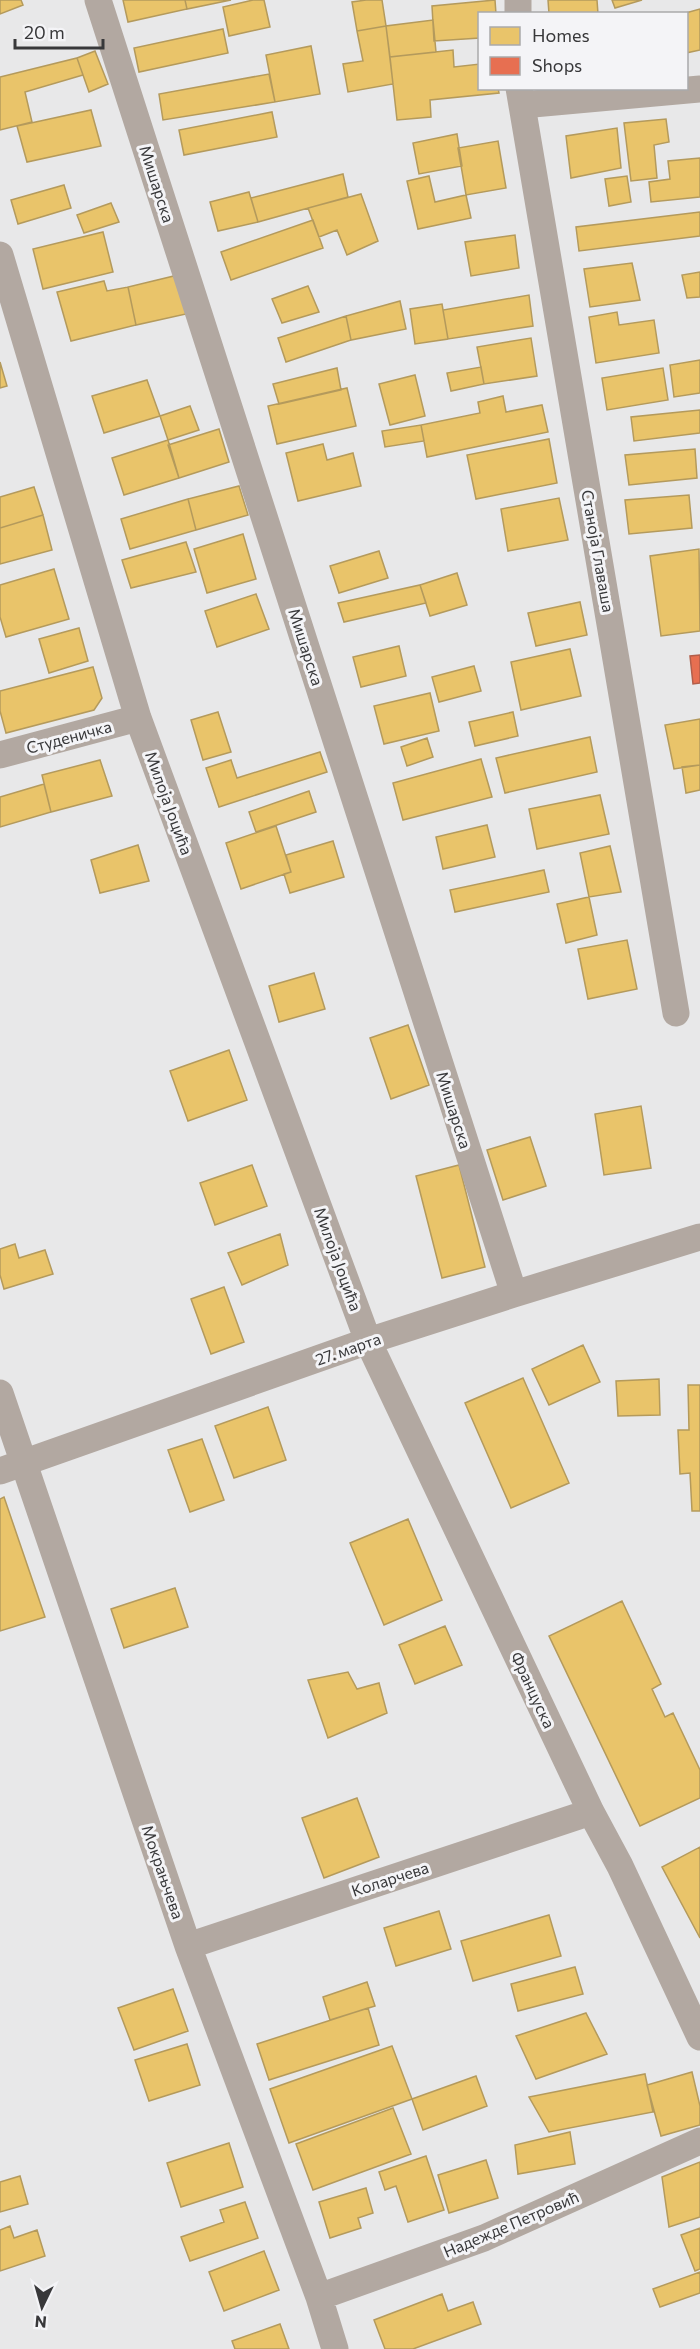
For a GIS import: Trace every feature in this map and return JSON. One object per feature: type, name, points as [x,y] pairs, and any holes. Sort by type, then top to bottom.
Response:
[{"type":"street","name":"Мишарска","points":[[98,0],[514,1294]]},
{"type":"street","points":[[521,97],[678,90]]},
{"type":"street","name":"Станоја Главаша","points":[[521,97],[676,1013]]},
{"type":"street","name":"Милоја Јоцића","points":[[0,255],[138,718],[368,1341]]},
{"type":"street","name":"Студеничка","points":[[0,755],[138,718]]},
{"type":"street","name":"27. марта","points":[[12,1467],[368,1341],[700,1237]]},
{"type":"street","name":"Француска","points":[[368,1341],[700,2037]]},
{"type":"street","name":"Мокрањчева","points":[[0,1393],[12,1467],[319,2297],[335,2349]]},
{"type":"street","name":"Коларчева","points":[[188,1946],[591,1812]]},
{"type":"street","name":"Надежде Петровић","points":[[319,2297],[484,2238],[700,2141]]},
{"type":"building: Homes","points":[[0,0],[21,0],[23,5],[0,14]]},
{"type":"building: Homes","points":[[123,0],[185,0],[187,9],[128,22]]},
{"type":"building: Homes","points":[[185,0],[231,0],[187,9]]},
{"type":"building: Homes","points":[[253,0],[264,0],[270,27],[229,36],[223,7]]},
{"type":"building: Homes","points":[[382,0],[386,26],[357,31],[352,2]]},
{"type":"building: Homes","points":[[495,0],[496,12],[478,12],[478,38],[434,41],[432,6]]},
{"type":"building: Homes","points":[[548,0],[597,0],[598,12],[549,12]]},
{"type":"building: Homes","points":[[612,0],[642,0],[615,8]]},
{"type":"building: Homes","points":[[700,9],[700,50],[688,53],[688,12]]},
{"type":"building: Homes","points":[[433,20],[436,52],[390,57],[386,26]]},
{"type":"building: Homes","points":[[386,26],[393,84],[348,92],[343,64],[363,61],[357,31]]},
{"type":"building: Homes","points":[[223,29],[228,53],[139,72],[134,48]]},
{"type":"building: Homes","points":[[311,46],[320,94],[275,102],[266,55]]},
{"type":"building: Homes","points":[[453,50],[454,67],[478,64],[478,90],[498,90],[499,93],[430,100],[431,117],[397,120],[390,57]]},
{"type":"building: Homes","points":[[95,51],[108,84],[89,92],[77,58]]},
{"type":"building: Homes","points":[[77,58],[83,75],[25,92],[32,122],[0,130],[0,77]]},
{"type":"building: Homes","points":[[269,74],[275,102],[163,120],[159,94]]},
{"type":"building: Homes","points":[[91,110],[101,146],[27,162],[17,126]]},
{"type":"building: Homes","points":[[272,112],[277,137],[184,155],[179,130]]},
{"type":"building: Homes","points":[[666,119],[669,142],[654,145],[657,178],[631,181],[624,123]]},
{"type":"building: Homes","points":[[617,128],[621,168],[571,178],[566,136]]},
{"type":"building: Homes","points":[[457,134],[462,166],[419,174],[413,143]]},
{"type":"building: Homes","points":[[498,141],[506,188],[466,195],[458,148]]},
{"type":"building: Homes","points":[[700,158],[700,197],[651,202],[649,182],[670,179],[668,161]]},
{"type":"building: Homes","points":[[343,174],[348,197],[258,222],[251,198]]},
{"type":"building: Homes","points":[[429,176],[435,202],[466,195],[471,218],[418,229],[407,181]]},
{"type":"building: Homes","points":[[627,176],[631,202],[609,206],[605,179]]},
{"type":"building: Homes","points":[[64,185],[71,208],[18,224],[11,200]]},
{"type":"building: Homes","points":[[249,192],[258,222],[218,231],[210,202]]},
{"type":"building: Homes","points":[[361,194],[378,241],[347,255],[337,230],[319,237],[308,208]]},
{"type":"building: Homes","points":[[111,203],[119,222],[84,233],[77,215]]},
{"type":"building: Homes","points":[[700,212],[700,236],[579,251],[576,227]]},
{"type":"building: Homes","points":[[313,220],[323,248],[231,280],[221,252]]},
{"type":"building: Homes","points":[[103,232],[113,272],[43,289],[33,249]]},
{"type":"building: Homes","points":[[515,235],[519,268],[471,276],[465,242]]},
{"type":"building: Homes","points":[[632,263],[640,300],[590,307],[584,269]]},
{"type":"building: Homes","points":[[700,272],[700,297],[687,298],[682,275]]},
{"type":"building: Homes","points":[[178,275],[186,314],[136,325],[128,287]]},
{"type":"building: Homes","points":[[104,281],[107,291],[128,287],[136,325],[71,341],[57,292]]},
{"type":"building: Homes","points":[[308,286],[319,312],[282,323],[272,299]]},
{"type":"building: Homes","points":[[529,295],[533,326],[448,339],[443,310]]},
{"type":"building: Homes","points":[[400,301],[406,329],[351,340],[346,316]]},
{"type":"building: Homes","points":[[442,304],[448,339],[415,344],[410,309]]},
{"type":"building: Homes","points":[[617,312],[619,325],[654,320],[659,353],[596,363],[589,317]]},
{"type":"building: Homes","points":[[346,316],[351,340],[286,362],[278,338]]},
{"type":"building: Homes","points":[[531,338],[537,376],[484,384],[477,347]]},
{"type":"building: Homes","points":[[700,360],[700,393],[674,397],[670,365]]},
{"type":"building: Homes","points":[[0,362],[7,386],[0,388]]},
{"type":"building: Homes","points":[[481,367],[484,384],[451,391],[447,373]]},
{"type":"building: Homes","points":[[337,368],[341,390],[279,404],[273,384]]},
{"type":"building: Homes","points":[[663,368],[668,400],[607,410],[602,378]]},
{"type":"building: Homes","points":[[415,375],[425,416],[390,425],[379,384]]},
{"type":"building: Homes","points":[[147,380],[160,416],[104,433],[92,396]]},
{"type":"building: Homes","points":[[347,388],[356,426],[277,444],[268,406]]},
{"type":"building: Homes","points":[[503,396],[506,412],[542,405],[548,432],[427,457],[421,425],[480,413],[478,402]]},
{"type":"building: Homes","points":[[190,406],[199,430],[168,440],[160,416]]},
{"type":"building: Homes","points":[[700,410],[700,433],[634,441],[631,417]]},
{"type":"building: Homes","points":[[421,425],[424,441],[385,447],[382,431]]},
{"type":"building: Homes","points":[[219,429],[229,462],[179,478],[168,445]]},
{"type":"building: Homes","points":[[549,439],[557,483],[476,499],[467,455]]},
{"type":"building: Homes","points":[[168,440],[179,478],[124,495],[112,458]]},
{"type":"building: Homes","points":[[323,444],[327,460],[353,453],[361,486],[298,501],[286,453]]},
{"type":"building: Homes","points":[[695,449],[697,478],[629,485],[625,455]]},
{"type":"building: Homes","points":[[239,486],[248,515],[196,530],[188,499]]},
{"type":"building: Homes","points":[[34,487],[43,515],[0,528],[0,497]]},
{"type":"building: Homes","points":[[689,495],[692,528],[629,534],[625,500]]},
{"type":"building: Homes","points":[[559,498],[568,540],[508,551],[501,509]]},
{"type":"building: Homes","points":[[188,499],[196,530],[130,549],[121,519]]},
{"type":"building: Homes","points":[[43,515],[52,550],[0,564],[0,528]]},
{"type":"building: Homes","points":[[243,534],[256,579],[207,593],[194,549]]},
{"type":"building: Homes","points":[[186,542],[196,572],[131,588],[122,560]]},
{"type":"building: Homes","points":[[699,549],[700,631],[661,636],[650,556]]},
{"type":"building: Homes","points":[[379,551],[388,578],[339,593],[330,566]]},
{"type":"building: Homes","points":[[54,569],[69,619],[6,637],[0,617],[0,585]]},
{"type":"building: Homes","points":[[457,573],[467,605],[430,616],[420,585]]},
{"type":"building: Homes","points":[[420,585],[426,603],[344,622],[338,603]]},
{"type":"building: Homes","points":[[256,594],[269,629],[217,647],[205,611]]},
{"type":"building: Homes","points":[[580,602],[587,635],[536,646],[528,613]]},
{"type":"building: Homes","points":[[79,628],[88,661],[49,673],[39,639]]},
{"type":"building: Homes","points":[[399,646],[406,676],[361,687],[353,657]]},
{"type":"building: Homes","points":[[570,649],[581,696],[521,710],[511,662]]},
{"type":"building: Homes","points":[[474,666],[481,691],[439,702],[432,677]]},
{"type":"building: Homes","points":[[93,667],[102,698],[94,710],[6,733],[0,711],[0,691]]},
{"type":"building: Homes","points":[[430,693],[439,731],[384,744],[374,706]]},
{"type":"building: Homes","points":[[218,712],[231,752],[203,760],[191,720]]},
{"type":"building: Homes","points":[[513,712],[518,736],[475,746],[469,722]]},
{"type":"building: Homes","points":[[700,719],[700,765],[674,769],[665,725]]},
{"type":"building: Homes","points":[[590,737],[597,772],[505,793],[496,758]]},
{"type":"building: Homes","points":[[427,738],[433,757],[407,766],[401,747]]},
{"type":"building: Homes","points":[[320,752],[327,772],[219,807],[206,768],[231,760],[237,778]]},
{"type":"building: Homes","points":[[481,759],[492,797],[403,820],[393,783]]},
{"type":"building: Homes","points":[[100,760],[112,796],[51,812],[42,775]]},
{"type":"building: Homes","points":[[700,765],[700,790],[686,793],[682,767]]},
{"type":"building: Homes","points":[[44,784],[51,812],[0,827],[0,797]]},
{"type":"building: Homes","points":[[309,791],[316,812],[256,832],[249,812]]},
{"type":"building: Homes","points":[[600,795],[609,834],[537,849],[529,809]]},
{"type":"building: Homes","points":[[487,825],[495,857],[443,869],[436,837]]},
{"type":"building: Homes","points":[[276,826],[291,872],[241,889],[226,843]]},
{"type":"building: Homes","points":[[333,841],[344,877],[290,893],[284,874],[291,872],[286,855]]},
{"type":"building: Homes","points":[[138,845],[149,881],[100,893],[91,860]]},
{"type":"building: Homes","points":[[610,846],[621,892],[589,897],[580,853]]},
{"type":"building: Homes","points":[[544,870],[549,892],[455,912],[450,890]]},
{"type":"building: Homes","points":[[589,897],[597,935],[566,943],[557,904]]},
{"type":"building: Homes","points":[[627,940],[637,989],[588,999],[578,949]]},
{"type":"building: Homes","points":[[314,973],[325,1009],[279,1022],[269,986]]},
{"type":"building: Homes","points":[[408,1025],[429,1085],[391,1099],[370,1038]]},
{"type":"building: Homes","points":[[229,1050],[247,1100],[188,1121],[170,1071]]},
{"type":"building: Homes","points":[[641,1106],[651,1168],[604,1175],[595,1114]]},
{"type":"building: Homes","points":[[530,1137],[546,1186],[503,1200],[487,1150]]},
{"type":"building: Homes","points":[[252,1165],[267,1206],[215,1225],[200,1183]]},
{"type":"building: Homes","points":[[459,1165],[485,1267],[442,1278],[416,1176]]},
{"type":"building: Homes","points":[[280,1234],[288,1265],[242,1285],[228,1253]]},
{"type":"building: Homes","points":[[15,1244],[19,1258],[45,1250],[53,1274],[4,1289],[0,1275],[0,1249]]},
{"type":"building: Homes","points":[[224,1287],[244,1342],[211,1354],[191,1299]]},
{"type":"building: Homes","points":[[583,1345],[600,1382],[549,1405],[532,1369]]},
{"type":"building: Homes","points":[[523,1378],[569,1483],[511,1508],[465,1403]]},
{"type":"building: Homes","points":[[659,1379],[660,1415],[618,1416],[616,1381]]},
{"type":"building: Homes","points":[[688,1385],[700,1385],[700,1511],[692,1511],[690,1473],[680,1474],[678,1430],[689,1430]]},
{"type":"building: Homes","points":[[268,1407],[286,1460],[234,1478],[215,1426]]},
{"type":"building: Homes","points":[[202,1439],[224,1500],[190,1512],[168,1450]]},
{"type":"building: Homes","points":[[4,1497],[45,1617],[0,1631],[0,1499]]},
{"type":"building: Homes","points":[[408,1519],[442,1600],[384,1625],[350,1543]]},
{"type":"building: Homes","points":[[175,1588],[188,1627],[124,1648],[111,1609]]},
{"type":"building: Homes","points":[[622,1601],[661,1684],[652,1689],[665,1717],[673,1713],[700,1770],[700,1798],[640,1826],[549,1636]]},
{"type":"building: Homes","points":[[445,1626],[462,1665],[415,1684],[399,1645]]},
{"type":"building: Homes","points":[[348,1672],[357,1689],[379,1683],[387,1713],[328,1738],[308,1680]]},
{"type":"building: Homes","points":[[357,1798],[379,1857],[324,1878],[302,1818]]},
{"type":"building: Homes","points":[[700,1847],[700,1938],[662,1867]]},
{"type":"building: Homes","points":[[439,1911],[451,1949],[396,1966],[384,1928]]},
{"type":"building: Homes","points":[[549,1915],[561,1956],[473,1981],[461,1941]]},
{"type":"building: Homes","points":[[575,1967],[583,1994],[518,2011],[511,1984]]},
{"type":"building: Homes","points":[[367,1982],[375,2006],[330,2020],[323,1997]]},
{"type":"building: Homes","points":[[173,1989],[188,2031],[134,2050],[118,2008]]},
{"type":"building: Homes","points":[[368,2008],[379,2045],[269,2080],[257,2044]]},
{"type":"building: Homes","points":[[586,2013],[607,2054],[536,2079],[516,2036]]},
{"type":"building: Homes","points":[[187,2044],[200,2085],[149,2101],[135,2060]]},
{"type":"building: Homes","points":[[392,2046],[412,2099],[289,2143],[270,2089]]},
{"type":"building: Homes","points":[[692,2072],[700,2106],[700,2125],[661,2136],[647,2085]]},
{"type":"building: Homes","points":[[645,2074],[653,2112],[549,2132],[529,2097]]},
{"type":"building: Homes","points":[[476,2076],[487,2106],[423,2130],[412,2099]]},
{"type":"building: Homes","points":[[393,2108],[411,2154],[313,2190],[296,2144]]},
{"type":"building: Homes","points":[[570,2132],[575,2164],[518,2174],[515,2145]]},
{"type":"building: Homes","points":[[229,2143],[243,2187],[181,2207],[167,2163]]},
{"type":"building: Homes","points":[[426,2156],[444,2210],[408,2222],[396,2186],[385,2190],[379,2172]]},
{"type":"building: Homes","points":[[486,2160],[498,2198],[449,2213],[438,2175]]},
{"type":"building: Homes","points":[[700,2162],[700,2217],[669,2227],[662,2177]]},
{"type":"building: Homes","points":[[20,2176],[28,2204],[0,2212],[0,2182]]},
{"type":"building: Homes","points":[[366,2188],[373,2213],[358,2218],[361,2228],[330,2238],[319,2202]]},
{"type":"building: Homes","points":[[245,2202],[258,2238],[190,2261],[181,2237],[224,2222],[220,2210]]},
{"type":"building: Homes","points":[[10,2226],[14,2238],[37,2230],[45,2256],[0,2271],[0,2230]]},
{"type":"building: Homes","points":[[700,2228],[700,2269],[695,2271],[681,2235]]},
{"type":"building: Homes","points":[[264,2251],[279,2290],[224,2311],[209,2272]]},
{"type":"building: Homes","points":[[700,2272],[700,2293],[660,2307],[653,2289]]},
{"type":"building: Homes","points":[[442,2294],[448,2311],[473,2302],[481,2324],[413,2349],[385,2349],[374,2320]]},
{"type":"building: Homes","points":[[280,2324],[289,2349],[235,2349],[232,2341]]},
{"type":"building: Shops","points":[[700,655],[700,683],[693,684],[690,656]]}]
